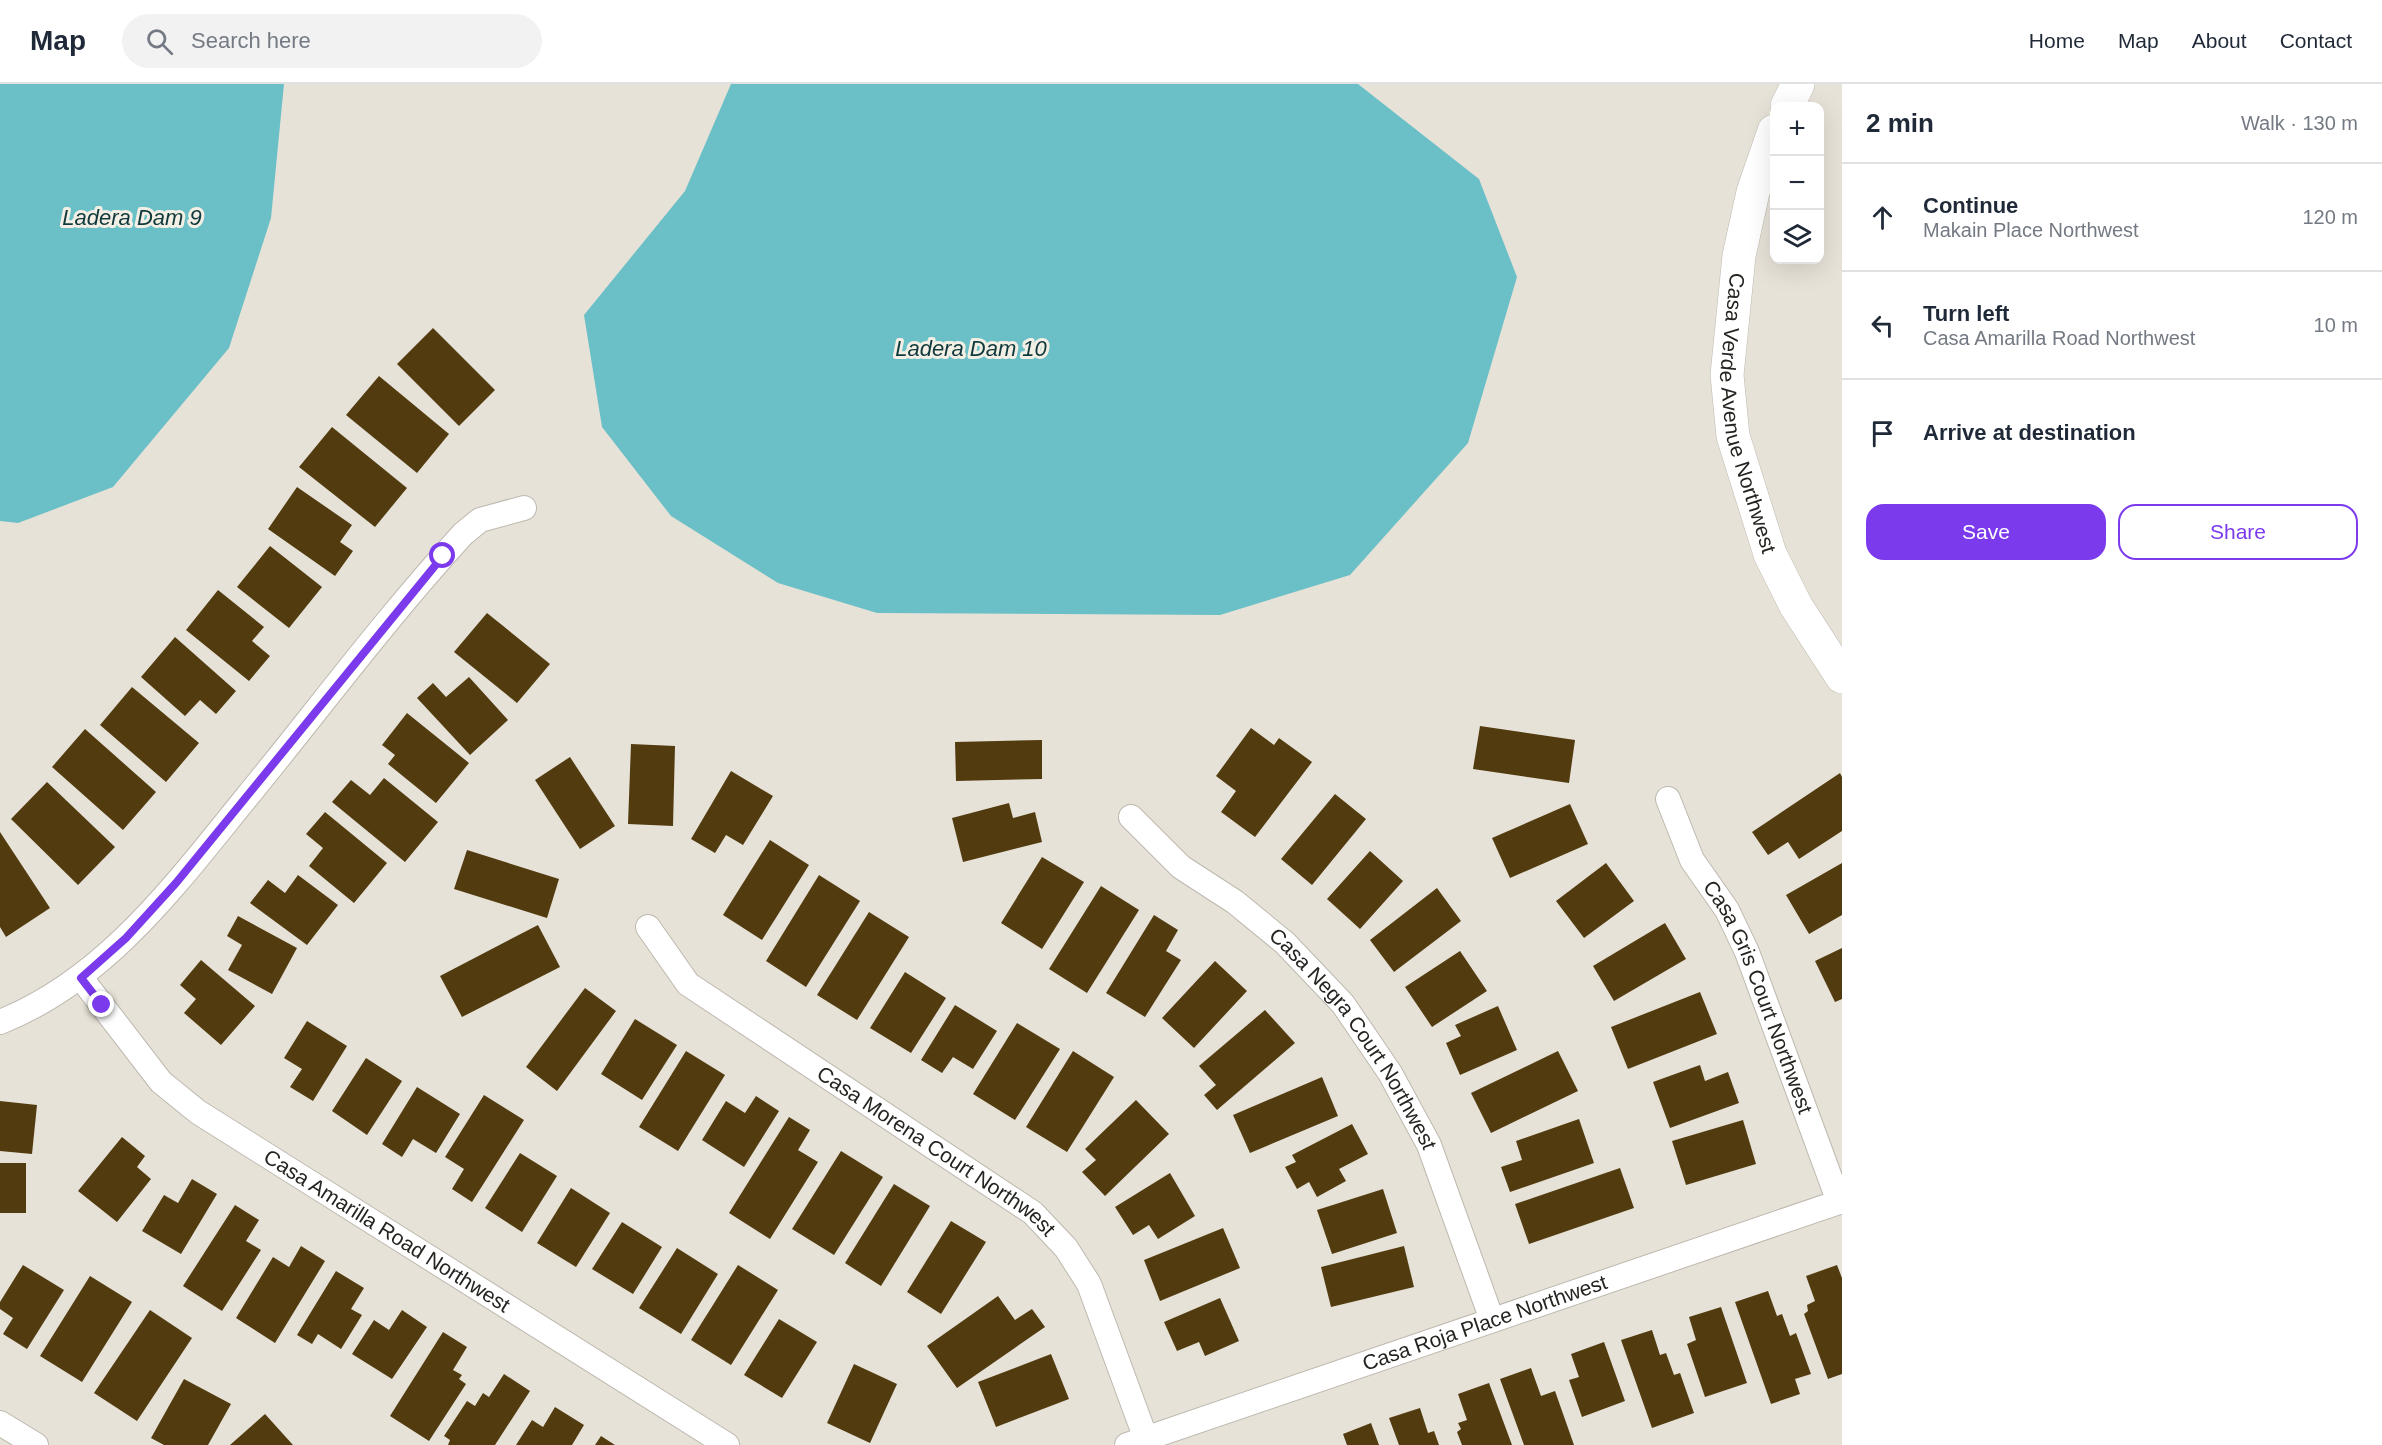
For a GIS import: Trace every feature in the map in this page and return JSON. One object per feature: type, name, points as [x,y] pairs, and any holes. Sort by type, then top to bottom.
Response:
[{"type":"street","points":[[1789,102],[1798,84]]},
{"type":"street","name":"Casa Verde Avenue Northwest","points":[[1770,143],[1753,192],[1739,256],[1727,375],[1733,436],[1770,554],[1796,606],[1842,677]]},
{"type":"street","points":[[0,1022],[28,1011],[81,978],[126,938],[176,883],[463,534],[480,520],[524,508]]},
{"type":"street","name":"Casa Gris Court Northwest","points":[[1668,799],[1692,860],[1727,910],[1747,952],[1841,1201]]},
{"type":"street","name":"Casa Negra Court Northwest","points":[[1131,817],[1181,867],[1235,902],[1285,943],[1342,1004],[1390,1073],[1429,1145],[1492,1320]]},
{"type":"street","name":"Casa Morena Court Northwest","points":[[648,927],[688,984],[1033,1213],[1066,1248],[1089,1284],[1137,1442]]},
{"type":"street","name":"Casa Amarilla Road Northwest","points":[[81,978],[161,1082],[198,1112],[727,1445]]},
{"type":"street","name":"Casa Roja Place Northwest","points":[[1137,1442],[1841,1201]]},
{"type":"street","points":[[0,1423],[36,1445]]},
{"type":"water","name":"Ladera Dam 9","points":[[0,84],[284,84],[271,218],[229,348],[113,487],[18,523],[0,521]]},
{"type":"water","name":"Ladera Dam 10","points":[[731,84],[1358,84],[1479,179],[1517,277],[1468,443],[1350,575],[1220,615],[877,613],[778,583],[671,516],[602,427],[584,315],[685,191]]},
{"type":"building","points":[[433,328],[495,390],[459,426],[397,364]]},
{"type":"building","points":[[379,376],[449,434],[417,473],[346,415]]},
{"type":"building","points":[[332,427],[407,488],[375,527],[299,467]]},
{"type":"building","points":[[297,487],[352,525],[340,542],[353,551],[335,576],[268,529]]},
{"type":"building","points":[[270,546],[322,587],[289,628],[237,587]]},
{"type":"building","points":[[218,590],[264,627],[252,641],[270,656],[249,681],[186,630]]},
{"type":"building","points":[[487,613],[550,664],[517,703],[454,652]]},
{"type":"building","points":[[175,637],[236,691],[216,714],[200,700],[185,716],[141,677]]},
{"type":"building","points":[[469,677],[508,720],[470,755],[417,698],[433,683],[446,697]]},
{"type":"building","points":[[132,687],[199,743],[166,782],[100,725]]},
{"type":"building","points":[[407,713],[469,763],[436,803],[388,764],[395,755],[382,745]]},
{"type":"building","points":[[1480,726],[1575,740],[1569,783],[1473,769]]},
{"type":"building","points":[[1251,728],[1274,745],[1279,738],[1312,762],[1255,837],[1221,812],[1236,791],[1216,776]]},
{"type":"building","points":[[85,729],[156,792],[123,830],[52,767]]},
{"type":"building","points":[[1042,740],[1042,779],[956,781],[955,742]]},
{"type":"building","points":[[631,744],[675,746],[673,826],[628,824]]},
{"type":"building","points":[[570,757],[615,826],[580,849],[535,780]]},
{"type":"building","points":[[731,771],[773,796],[743,845],[726,835],[715,853],[691,839]]},
{"type":"building","points":[[1840,773],[1842,777],[1842,831],[1799,859],[1788,842],[1768,855],[1752,832]]},
{"type":"building","points":[[384,778],[438,822],[405,862],[332,802],[351,780],[370,795]]},
{"type":"building","points":[[47,782],[115,847],[78,885],[11,819]]},
{"type":"building","points":[[1335,794],[1366,819],[1312,885],[1281,859]]},
{"type":"building","points":[[1009,803],[1013,818],[1035,812],[1042,842],[963,862],[952,818]]},
{"type":"building","points":[[1570,804],[1588,844],[1510,878],[1492,838]]},
{"type":"building","points":[[325,812],[387,863],[354,903],[309,866],[323,848],[306,834]]},
{"type":"building","points":[[0,832],[50,908],[6,937],[0,927]]},
{"type":"building","points":[[770,840],[809,865],[762,940],[723,915]]},
{"type":"building","points":[[467,850],[559,879],[547,918],[454,889]]},
{"type":"building","points":[[1370,851],[1403,881],[1360,929],[1327,899]]},
{"type":"building","points":[[1042,857],[1084,882],[1042,949],[1001,923]]},
{"type":"building","points":[[1606,863],[1634,901],[1584,938],[1556,901]]},
{"type":"building","points":[[1842,863],[1842,915],[1809,934],[1786,895]]},
{"type":"building","points":[[298,875],[338,905],[307,945],[250,903],[268,880],[285,893]]},
{"type":"building","points":[[819,875],[860,901],[806,987],[766,961]]},
{"type":"building","points":[[1101,886],[1139,910],[1087,993],[1049,969]]},
{"type":"building","points":[[1437,888],[1461,921],[1394,972],[1370,940]]},
{"type":"building","points":[[869,912],[909,937],[857,1020],[817,995]]},
{"type":"building","points":[[1154,915],[1178,930],[1166,951],[1181,960],[1145,1017],[1106,993]]},
{"type":"building","points":[[238,916],[297,948],[272,994],[228,970],[242,945],[227,936]]},
{"type":"building","points":[[1665,923],[1686,959],[1614,1001],[1593,966]]},
{"type":"building","points":[[538,925],[560,967],[462,1017],[440,976]]},
{"type":"building","points":[[1842,948],[1842,999],[1835,1002],[1815,961]]},
{"type":"building","points":[[1460,951],[1487,991],[1432,1027],[1405,987]]},
{"type":"building","points":[[201,960],[255,1006],[221,1045],[184,1013],[196,999],[180,985]]},
{"type":"building","points":[[1215,961],[1247,991],[1194,1048],[1162,1018]]},
{"type":"building","points":[[905,972],[946,998],[911,1053],[870,1028]]},
{"type":"building","points":[[585,988],[616,1011],[557,1091],[526,1067]]},
{"type":"building","points":[[1700,992],[1717,1034],[1628,1069],[1611,1027]]},
{"type":"building","points":[[955,1005],[997,1031],[973,1069],[953,1057],[942,1073],[921,1060]]},
{"type":"building","points":[[1498,1006],[1517,1050],[1460,1075],[1446,1043],[1461,1036],[1455,1025]]},
{"type":"building","points":[[1265,1010],[1295,1043],[1217,1110],[1204,1095],[1216,1085],[1199,1066]]},
{"type":"building","points":[[635,1019],[677,1045],[642,1100],[601,1074]]},
{"type":"building","points":[[307,1021],[347,1046],[313,1101],[290,1087],[302,1069],[284,1058]]},
{"type":"building","points":[[1017,1023],[1060,1049],[1015,1120],[973,1094]]},
{"type":"building","points":[[686,1051],[725,1075],[678,1151],[639,1127]]},
{"type":"building","points":[[1073,1051],[1114,1077],[1067,1152],[1026,1127]]},
{"type":"building","points":[[1558,1051],[1578,1091],[1491,1133],[1471,1093]]},
{"type":"building","points":[[366,1058],[402,1081],[367,1135],[332,1111]]},
{"type":"building","points":[[1700,1065],[1705,1081],[1728,1072],[1739,1103],[1670,1128],[1653,1082]]},
{"type":"building","points":[[1322,1077],[1338,1116],[1250,1153],[1233,1115]]},
{"type":"building","points":[[417,1087],[460,1114],[436,1153],[413,1139],[402,1157],[382,1144]]},
{"type":"building","points":[[484,1095],[524,1120],[472,1202],[452,1189],[464,1169],[445,1157]]},
{"type":"building","points":[[756,1096],[779,1111],[744,1167],[702,1140],[726,1101],[745,1113]]},
{"type":"building","points":[[1136,1100],[1169,1134],[1105,1196],[1082,1172],[1096,1160],[1085,1149]]},
{"type":"building","points":[[0,1101],[37,1105],[32,1154],[0,1151]]},
{"type":"building","points":[[789,1117],[810,1130],[798,1150],[818,1162],[770,1239],[729,1213]]},
{"type":"building","points":[[1579,1119],[1594,1163],[1510,1192],[1501,1167],[1522,1160],[1516,1141]]},
{"type":"building","points":[[1743,1120],[1756,1164],[1686,1185],[1672,1141]]},
{"type":"building","points":[[1352,1124],[1368,1154],[1339,1169],[1346,1181],[1317,1197],[1309,1182],[1297,1189],[1285,1167],[1296,1162],[1292,1155]]},
{"type":"building","points":[[122,1137],[145,1156],[137,1167],[151,1179],[117,1222],[78,1191]]},
{"type":"building","points":[[841,1151],[883,1177],[834,1255],[792,1229]]},
{"type":"building","points":[[520,1153],[557,1176],[522,1232],[485,1208]]},
{"type":"building","points":[[0,1163],[26,1163],[26,1213],[0,1213]]},
{"type":"building","points":[[1620,1168],[1634,1208],[1529,1244],[1515,1204]]},
{"type":"building","points":[[1170,1173],[1195,1216],[1158,1239],[1149,1225],[1133,1235],[1115,1207]]},
{"type":"building","points":[[192,1179],[217,1194],[181,1254],[142,1231],[164,1195],[178,1203]]},
{"type":"building","points":[[894,1184],[930,1206],[881,1286],[845,1263]]},
{"type":"building","points":[[571,1188],[610,1213],[576,1267],[537,1243]]},
{"type":"building","points":[[1383,1189],[1397,1233],[1332,1254],[1317,1210]]},
{"type":"building","points":[[235,1205],[259,1220],[246,1241],[261,1250],[222,1311],[183,1286]]},
{"type":"building","points":[[951,1221],[986,1242],[941,1314],[907,1292]]},
{"type":"building","points":[[622,1222],[662,1247],[633,1294],[592,1269]]},
{"type":"building","points":[[1223,1228],[1240,1268],[1160,1301],[1144,1260]]},
{"type":"building","points":[[301,1246],[325,1261],[275,1343],[236,1318],[273,1257],[289,1267]]},
{"type":"building","points":[[1404,1246],[1414,1287],[1331,1307],[1321,1267]]},
{"type":"building","points":[[677,1248],[718,1274],[681,1334],[639,1308]]},
{"type":"building","points":[[23,1265],[64,1290],[27,1349],[3,1334],[13,1318],[0,1309],[0,1302]]},
{"type":"building","points":[[738,1265],[778,1290],[731,1365],[691,1340]]},
{"type":"building","points":[[1837,1265],[1842,1278],[1842,1374],[1828,1379],[1804,1314],[1808,1311],[1807,1305],[1815,1301],[1806,1276]]},
{"type":"building","points":[[336,1271],[364,1288],[351,1309],[362,1315],[341,1349],[318,1334],[312,1344],[297,1335]]},
{"type":"building","points":[[90,1276],[132,1302],[82,1382],[40,1356]]},
{"type":"building","points":[[1768,1291],[1777,1316],[1782,1314],[1790,1336],[1796,1333],[1811,1374],[1795,1379],[1800,1394],[1771,1404],[1735,1302]]},
{"type":"building","points":[[998,1296],[1015,1320],[1032,1309],[1045,1327],[957,1388],[927,1346]]},
{"type":"building","points":[[1220,1298],[1239,1341],[1205,1356],[1199,1342],[1177,1351],[1164,1322]]},
{"type":"building","points":[[1721,1307],[1747,1383],[1705,1397],[1687,1344],[1696,1340],[1689,1317]]},
{"type":"building","points":[[150,1310],[192,1338],[137,1421],[94,1393]]},
{"type":"building","points":[[402,1310],[427,1327],[392,1379],[352,1354],[374,1320],[389,1330]]},
{"type":"building","points":[[779,1319],[817,1342],[782,1398],[744,1375]]},
{"type":"building","points":[[1652,1330],[1660,1355],[1666,1353],[1674,1375],[1680,1373],[1694,1413],[1652,1428],[1621,1340]]},
{"type":"building","points":[[443,1332],[467,1347],[453,1370],[462,1375],[459,1379],[466,1384],[429,1441],[390,1416]]},
{"type":"building","points":[[1604,1342],[1625,1401],[1582,1417],[1569,1380],[1579,1377],[1571,1354]]},
{"type":"building","points":[[1051,1354],[1069,1399],[996,1427],[978,1382]]},
{"type":"building","points":[[854,1364],[897,1384],[870,1443],[827,1423]]},
{"type":"building","points":[[1531,1368],[1541,1396],[1555,1391],[1574,1445],[1524,1445],[1500,1379]]},
{"type":"building","points":[[504,1374],[530,1391],[495,1445],[448,1445],[450,1440],[444,1436],[467,1401],[475,1406],[483,1393],[489,1397]]},
{"type":"building","points":[[184,1379],[231,1404],[208,1445],[164,1445],[151,1438]]},
{"type":"building","points":[[1489,1383],[1512,1445],[1462,1445],[1457,1432],[1461,1429],[1458,1423],[1467,1420],[1458,1394]]},
{"type":"building","points":[[555,1407],[584,1425],[572,1445],[516,1445],[532,1420],[543,1427]]},
{"type":"building","points":[[1420,1408],[1428,1433],[1434,1431],[1439,1445],[1399,1445],[1389,1418]]},
{"type":"building","points":[[265,1414],[293,1445],[230,1445]]},
{"type":"building","points":[[1371,1423],[1379,1445],[1347,1445],[1343,1434]]},
{"type":"building","points":[[601,1436],[615,1445],[595,1445]]},
{"type":"route","points":[[102,1005],[81,978],[142,922],[176,883],[443,556]]}]
